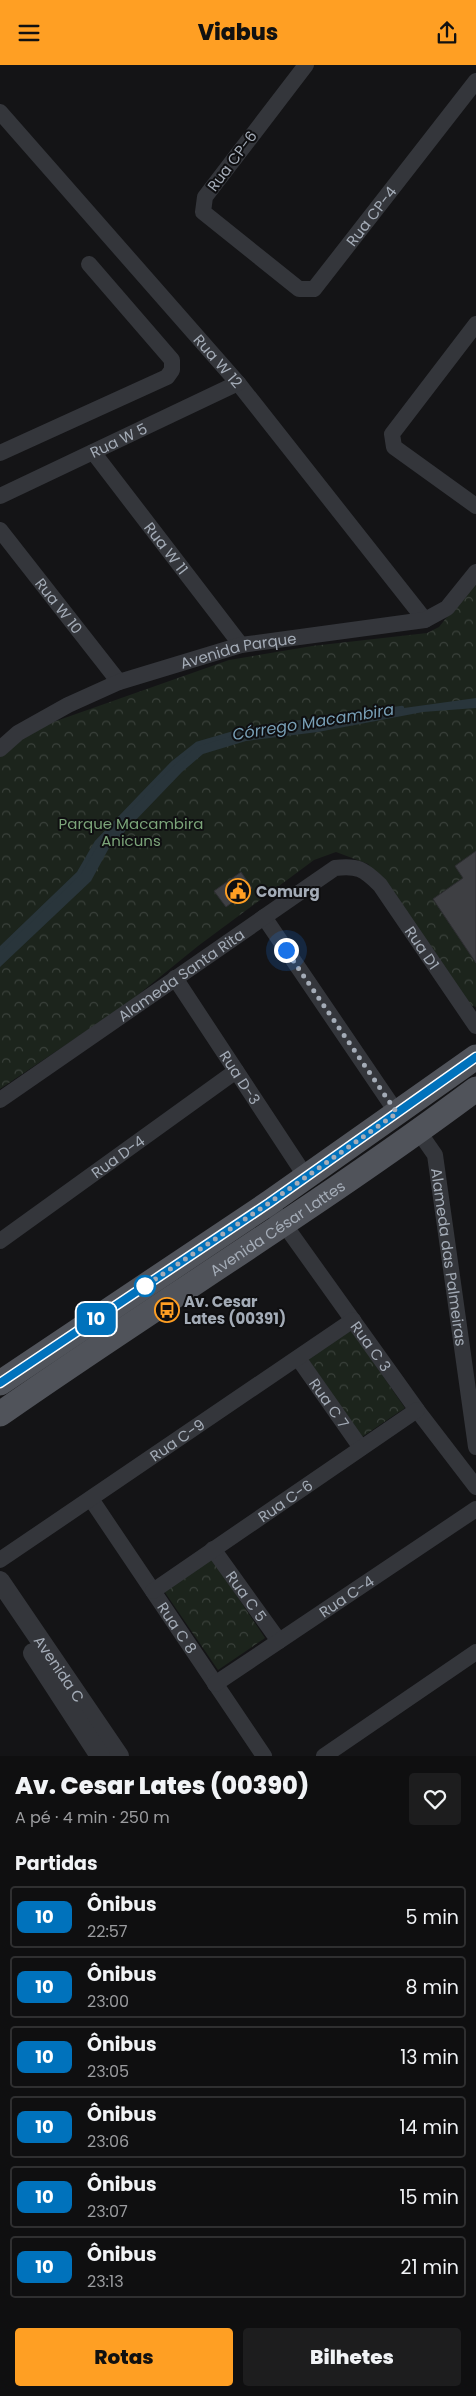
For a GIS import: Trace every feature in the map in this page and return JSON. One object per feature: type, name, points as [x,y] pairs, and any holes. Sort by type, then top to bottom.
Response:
[{"type":"main road","name":"Avenida César Lattes","points":[[3,1375],[269,1203],[476,1057]]},
{"type":"main road","name":"Avenida César Lattes","points":[[0,1413],[284,1224],[419,1132],[476,1089]]},
{"type":"street","name":"Rua CP-6","points":[[250,250],[202,212],[205,197],[306,65]]},
{"type":"street","name":"Rua CP-4","points":[[250,250],[299,289],[314,289],[476,81]]},
{"type":"street","name":"Rua W 12","points":[[0,111],[238,383],[425,620]]},
{"type":"street","points":[[0,453],[167,377],[172,370],[172,360],[89,264]]},
{"type":"street","points":[[476,324],[392,434],[394,447],[476,506]]},
{"type":"street","name":"Rua W 5","points":[[0,496],[238,383]]},
{"type":"street","name":"Rua W 11","points":[[93,452],[241,645]]},
{"type":"street","name":"Rua W 10","points":[[0,530],[119,682]]},
{"type":"street","name":"Avenida Parque","points":[[0,749],[18,733],[119,682],[241,645],[425,620],[448,609],[476,572]]},
{"type":"street","name":"Alameda Santa Rita","points":[[0,1100],[335,868],[352,866],[366,872]]},
{"type":"street","name":"Rua D1","points":[[366,872],[380,885],[476,1026]]},
{"type":"street","points":[[264,917],[397,1113]]},
{"type":"street","name":"Rua D-3","points":[[175,978],[306,1177]]},
{"type":"street","name":"Rua D-4","points":[[0,1241],[236,1071]]},
{"type":"street","name":"Alameda das Palmeiras","points":[[419,1132],[435,1155],[476,1447]]},
{"type":"street","name":"Rua C 3","points":[[269,1203],[417,1410],[476,1487]]},
{"type":"street","name":"Rua C-9","points":[[0,1560],[353,1320]]},
{"type":"street","name":"Rua C 7","points":[[298,1358],[361,1448]]},
{"type":"street","points":[[3,1375],[24,1397]]},
{"type":"street","name":"Rua C-6","points":[[153,1591],[417,1410]]},
{"type":"street","name":"Rua C 8","points":[[91,1499],[264,1756]]},
{"type":"street","name":"Rua C-4","points":[[215,1684],[476,1509]]},
{"type":"street","name":"Rua C 5","points":[[214,1549],[279,1641]]},
{"type":"street","name":"Avenida C","points":[[0,1581],[110,1754]]},
{"type":"street","name":"Avenida C","points":[[0,1603],[110,1754]]},
{"type":"street","points":[[324,1756],[476,1652]]},
{"type":"green space","name":"Parque Macambira Anicuns","points":[[476,580],[476,1007],[468,1004],[368,864],[336,852],[314,860],[198,946],[128,1003],[0,1089],[0,755],[39,727],[229,660],[312,646],[427,633],[439,627]]},
{"type":"green space","points":[[351,1330],[405,1408],[362,1437],[308,1359]]},
{"type":"green space","points":[[212,1559],[265,1638],[218,1670],[164,1591]]},
{"type":"water","points":[[476,698],[476,708],[423,712],[318,732],[246,741],[203,754],[182,772],[109,848],[91,881],[0,967],[0,949],[79,873],[97,842],[173,763],[197,744],[245,730]]},
{"type":"building","points":[[476,851],[476,963],[433,899],[463,878],[455,866]]},
{"type":"building","points":[[241,872],[252,888],[226,907],[214,891]]},
{"type":"waterway","name":"Córrego Macambira","points":[[0,949],[79,873],[97,842],[173,763],[197,744],[245,730],[402,708]]},
{"type":"bus line","name":"10","points":[[0,1383],[269,1203],[476,1057]]},
{"type":"place","name":"Comurg","points":[[238,891]]},
{"type":"place","name":"Av. Cesar Lates (00391)","points":[[167,1310]]},
{"type":"route","points":[[145,1286],[139,1290],[269,1203],[397,1113],[286,950]]}]
